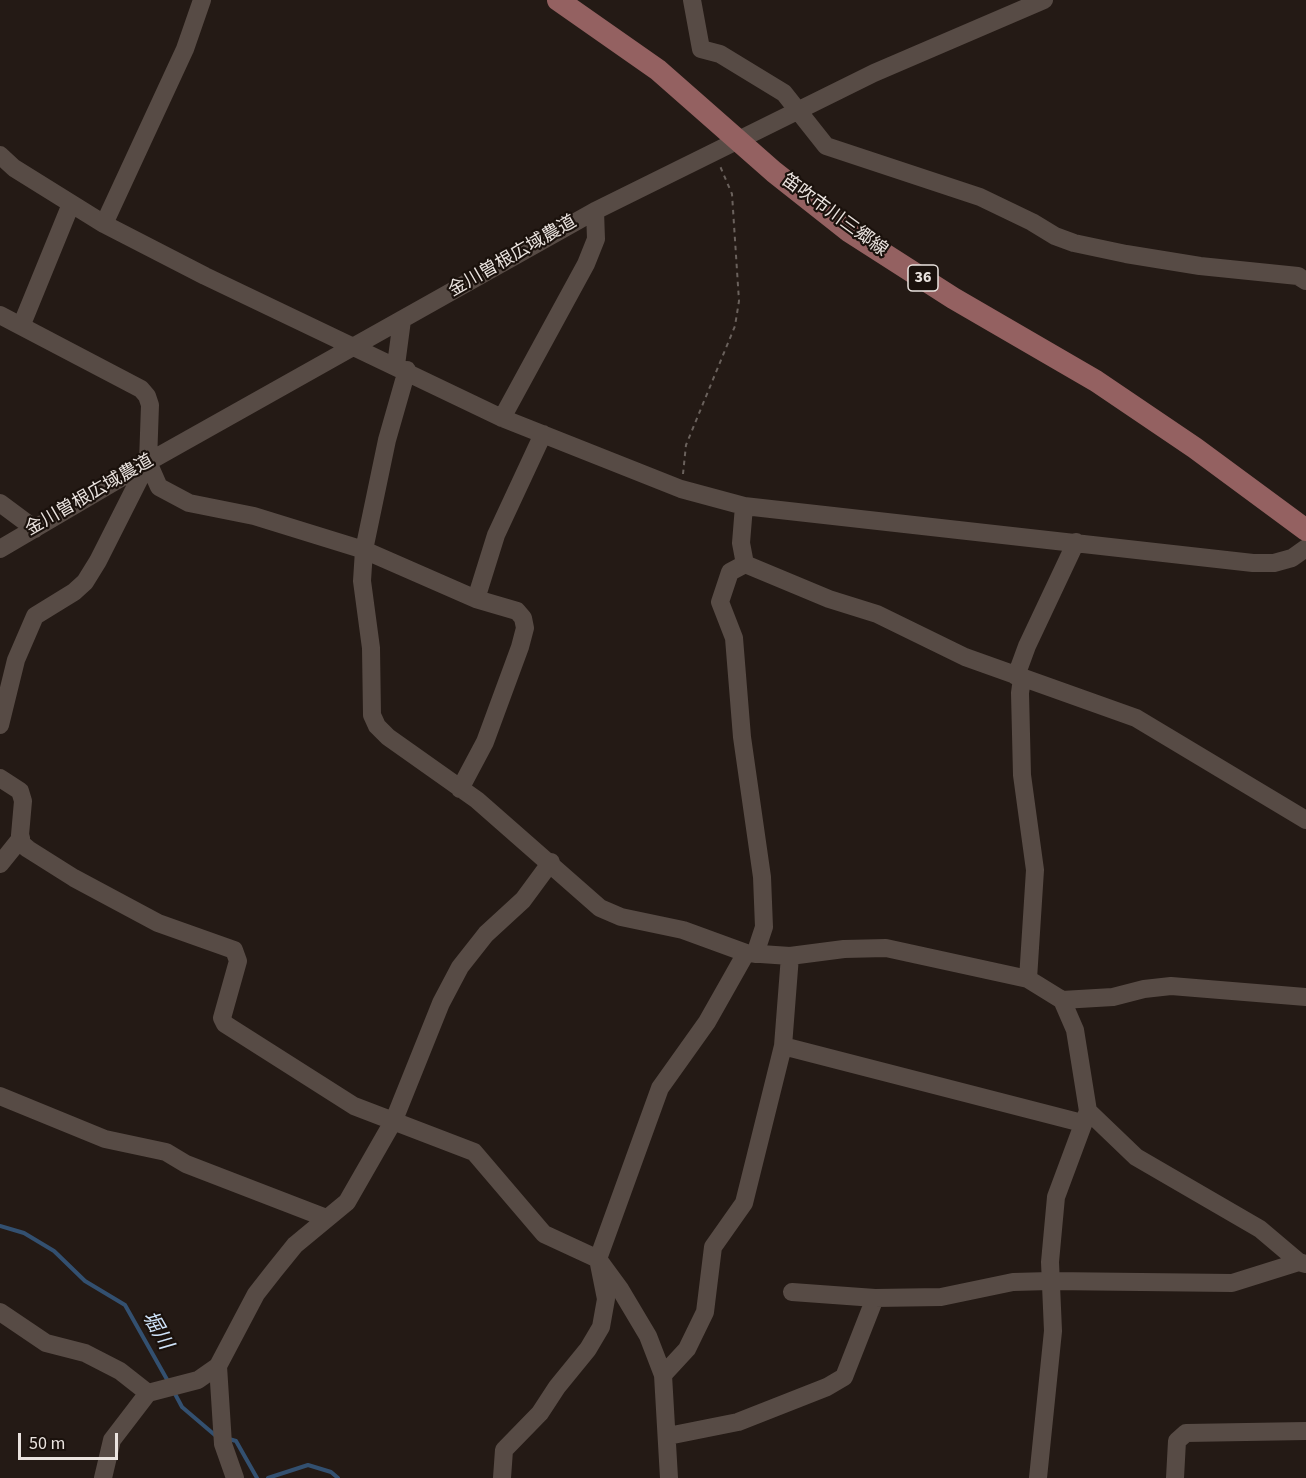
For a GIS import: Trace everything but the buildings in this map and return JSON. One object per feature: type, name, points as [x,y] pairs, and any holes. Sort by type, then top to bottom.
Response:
[{"type":"main road","name":"笛吹市川三郷線","points":[[558,0],[658,70],[738,142],[850,232],[953,298],[1096,381],[1195,448],[1306,530]]},
{"type":"street","points":[[104,224],[185,49],[202,0]]},
{"type":"street","points":[[692,0],[701,49],[720,54],[784,93],[800,109],[826,146],[980,197],[1032,222],[1055,236],[1074,243],[1200,266],[1298,276],[1306,281]]},
{"type":"street","name":"金川曽根広域農道","points":[[0,549],[148,462],[595,211],[906,59],[1044,0]]},
{"type":"street","points":[[0,155],[14,168],[104,224],[205,276],[502,418],[681,489],[744,506],[1252,563],[1274,563],[1292,558],[1306,548]]},
{"type":"street","points":[[22,324],[71,204]]},
{"type":"street","points":[[502,418],[586,264],[596,239],[595,211]]},
{"type":"street","points":[[0,315],[22,324],[141,390],[147,396],[150,405],[148,462],[85,582],[74,592],[35,616],[16,660],[0,725]]},
{"type":"street","points":[[402,320],[401,368],[364,550],[362,581],[371,648],[372,716],[377,726],[388,738],[460,789],[551,862],[600,908],[621,917],[683,930],[750,953],[790,956],[844,949],[886,948],[1028,979],[1062,999],[1113,997],[1144,989],[1171,986],[1306,997]]},
{"type":"street","points":[[476,599],[496,535],[543,434]]},
{"type":"street","points":[[148,462],[159,487],[189,503],[254,516],[364,550],[476,599],[517,611],[523,618],[525,628],[485,742],[460,789]]},
{"type":"street","points":[[0,503],[35,528]]},
{"type":"street","points":[[744,506],[741,543],[744,564]]},
{"type":"street","points":[[1028,979],[1035,870],[1022,775],[1019,677],[1027,646],[1077,542]]},
{"type":"street","points":[[744,564],[829,599],[877,614],[965,657],[1136,718],[1306,820]]},
{"type":"street","points":[[502,1478],[504,1450],[540,1413],[602,1327],[606,1299],[598,1259],[660,1088],[707,1022],[764,927],[762,877],[742,737],[734,638],[720,602],[730,572],[744,564]]},
{"type":"street","points":[[0,778],[20,791],[23,801],[21,838],[28,849],[74,878],[148,917],[234,950],[238,961],[222,1018],[225,1024],[354,1106],[474,1152],[544,1234],[598,1259],[620,1289],[648,1336],[663,1375],[669,1478]]},
{"type":"street","points":[[0,864],[21,838]]},
{"type":"street","points":[[103,1478],[112,1440],[164,1389],[198,1380],[218,1366],[256,1294],[295,1245],[347,1202],[394,1120],[441,1003],[460,967],[486,934],[523,900],[551,862]]},
{"type":"street","points":[[663,1375],[687,1349],[705,1312],[713,1247],[744,1203],[783,1046],[790,956]]},
{"type":"street","points":[[1038,1478],[1053,1331],[1050,1281],[1056,1197],[1085,1117],[1075,1030],[1062,999]]},
{"type":"street","points":[[783,1046],[1085,1117],[1136,1157],[1260,1229],[1303,1263]]},
{"type":"street","points":[[0,1096],[105,1139],[166,1152],[186,1164],[326,1218]]},
{"type":"street","points":[[792,1292],[875,1298],[941,1298],[1014,1282],[1232,1284],[1303,1263]]},
{"type":"street","points":[[668,1436],[738,1422],[826,1387],[844,1377],[875,1298]]},
{"type":"street","points":[[0,1312],[46,1343],[85,1353],[120,1371],[164,1389]]},
{"type":"street","points":[[218,1366],[223,1436],[236,1478]]},
{"type":"street","points":[[1175,1478],[1177,1441],[1186,1433],[1306,1431]]},
{"type":"path","points":[[681,489],[686,445],[735,326],[739,302],[732,194],[715,152]]},
{"type":"waterway","name":"堀川","points":[[0,1226],[24,1233],[54,1251],[85,1281],[125,1305],[169,1383]]},
{"type":"waterway","name":"堀川","points":[[174,1392],[182,1407],[216,1436]]},
{"type":"waterway","name":"堀川","points":[[229,1439],[236,1441],[257,1478]]},
{"type":"waterway","name":"堀川","points":[[268,1478],[308,1465],[331,1472],[338,1478]]}]
